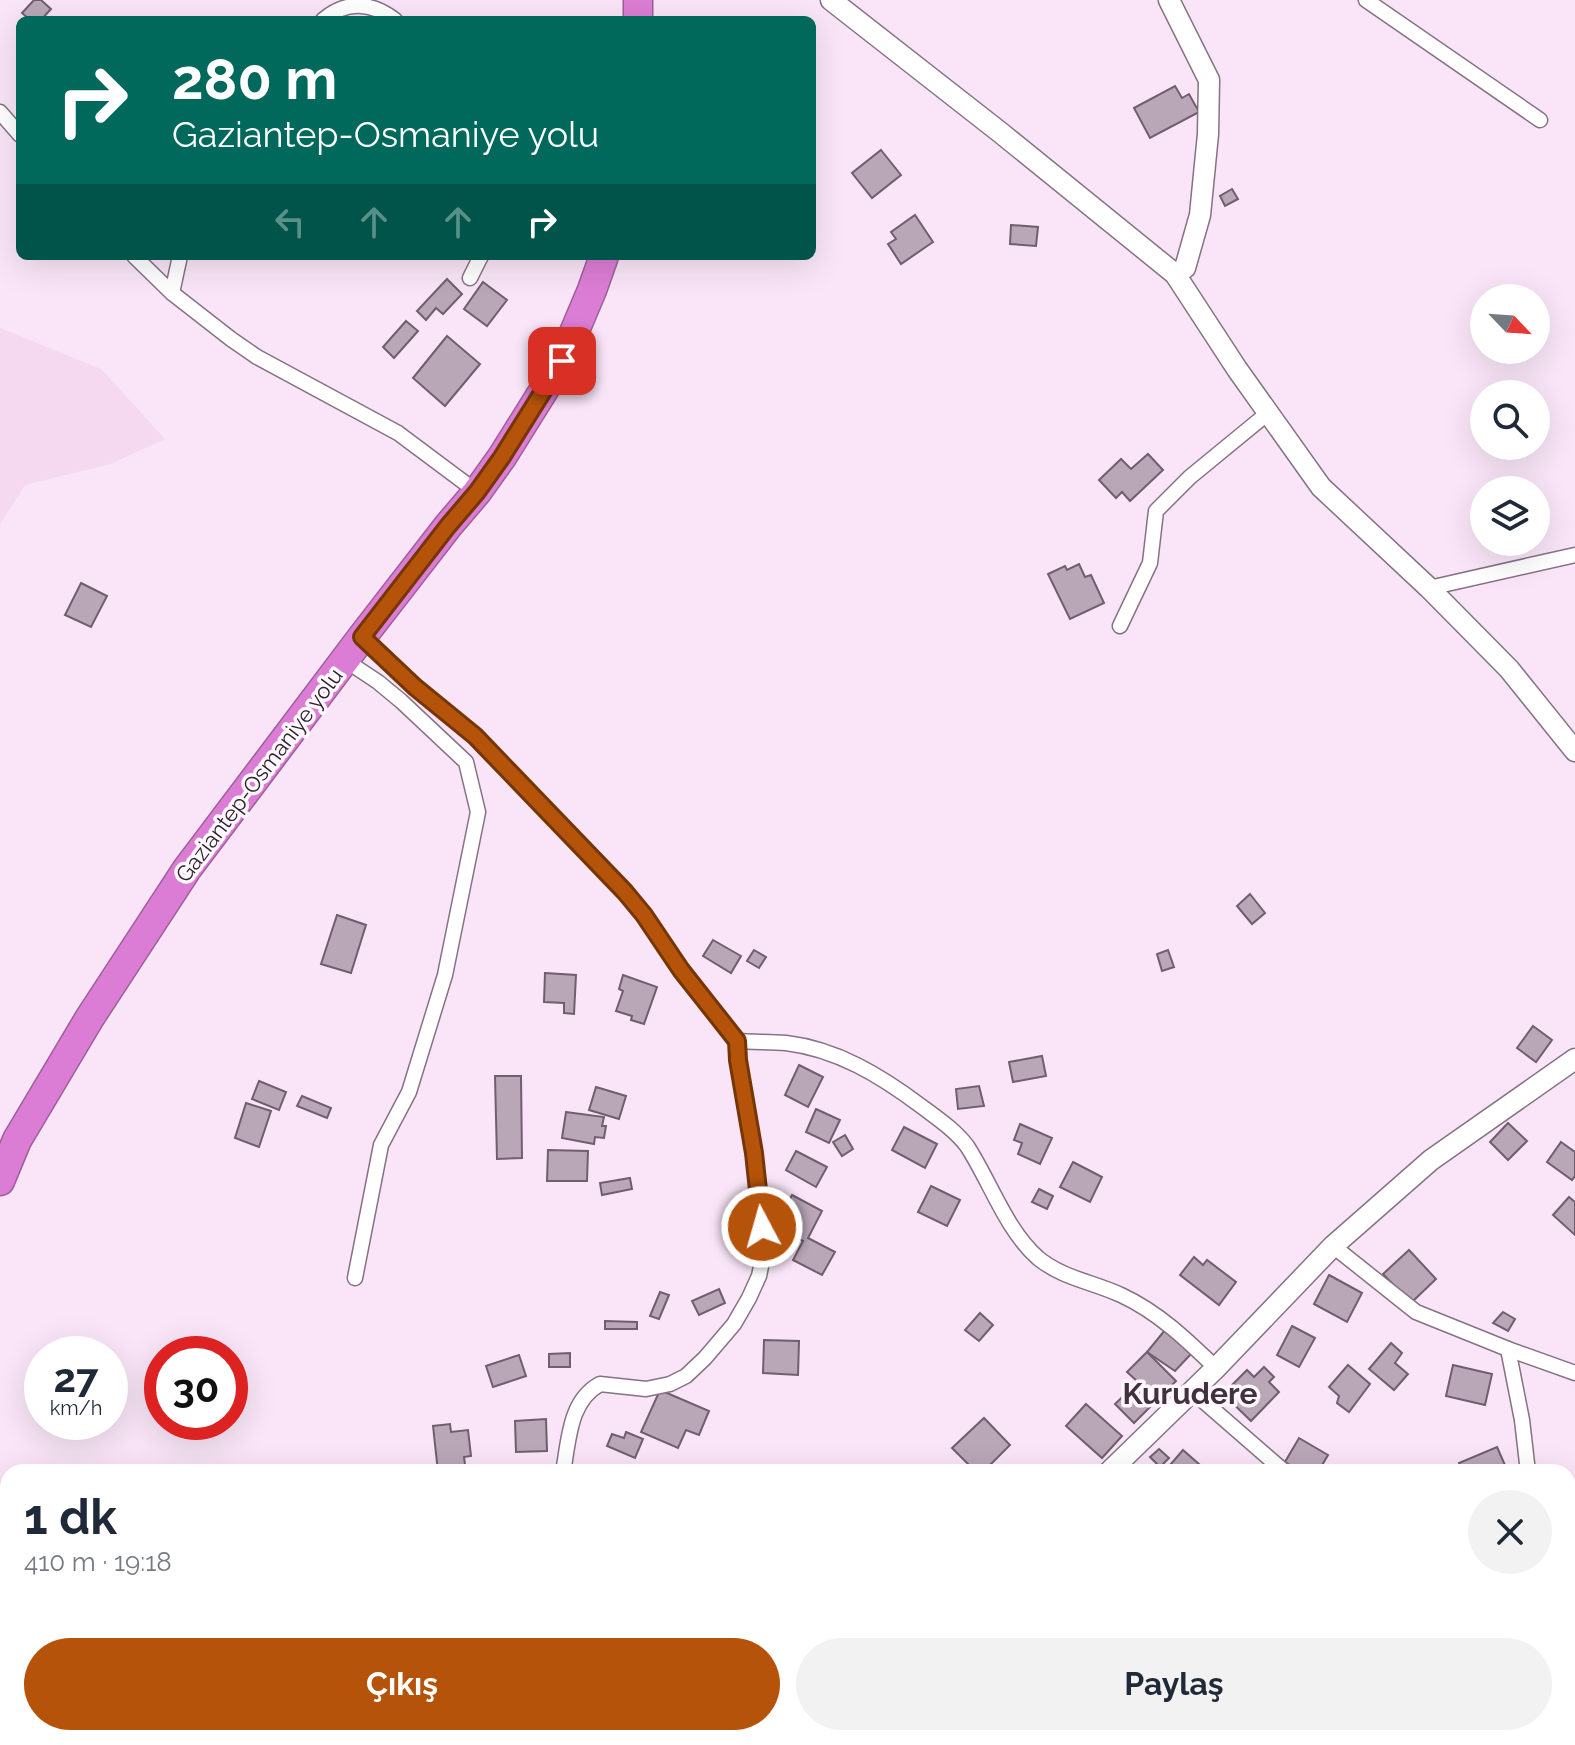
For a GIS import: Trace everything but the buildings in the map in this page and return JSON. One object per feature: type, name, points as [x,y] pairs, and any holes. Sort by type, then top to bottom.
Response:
[{"type":"highway","name":"Gaziantep-Osmaniye yolu","points":[[0,1181],[17,1140],[89,1019],[187,869],[502,457],[562,361],[603,260]]},
{"type":"street","points":[[831,0],[1175,274],[1237,369],[1321,487],[1429,588],[1509,669],[1575,751]]},
{"type":"street","points":[[1169,0],[1209,80],[1208,134],[1200,215],[1185,268],[1175,274]]},
{"type":"street","points":[[1366,0],[1540,120]]},
{"type":"street","points":[[329,16],[343,7],[359,4],[375,7],[389,16]]},
{"type":"street","points":[[0,112],[16,130]]},
{"type":"street","points":[[138,260],[172,293],[257,357],[398,433],[477,492]]},
{"type":"street","points":[[172,293],[179,260]]},
{"type":"street","points":[[470,278],[479,260]]},
{"type":"street","points":[[1120,626],[1150,563],[1156,511],[1190,477],[1268,413]]},
{"type":"street","points":[[1429,588],[1575,555]]},
{"type":"street","points":[[362,637],[415,687],[475,736],[625,892],[737,1041],[754,1153],[764,1252],[759,1276],[734,1324],[686,1376],[670,1384],[646,1389],[600,1384],[587,1392],[574,1418],[565,1464]]},
{"type":"street","points":[[345,660],[401,701],[466,762],[478,812],[445,975],[409,1092],[381,1145],[355,1278]]},
{"type":"street","points":[[737,1041],[788,1043],[819,1051],[848,1061],[896,1087],[949,1126],[965,1144],[1005,1213],[1037,1257],[1060,1273],[1122,1295],[1148,1310],[1178,1331],[1216,1368]]},
{"type":"street","points":[[1117,1464],[1193,1392],[1333,1246],[1431,1160],[1575,1059]]},
{"type":"street","points":[[1333,1246],[1416,1312],[1575,1373]]},
{"type":"street","points":[[1508,1349],[1527,1464]]},
{"type":"street","points":[[1193,1392],[1276,1464]]},
{"type":"shaded area","points":[[0,328],[101,369],[165,439],[110,464],[25,485],[0,524]]},
{"type":"district","name":"Kurudere","points":[[1190,1394]]},
{"type":"route","points":[[562,361],[477,492],[362,637],[415,687],[475,736],[625,892],[737,1041],[762,1227]]}]
